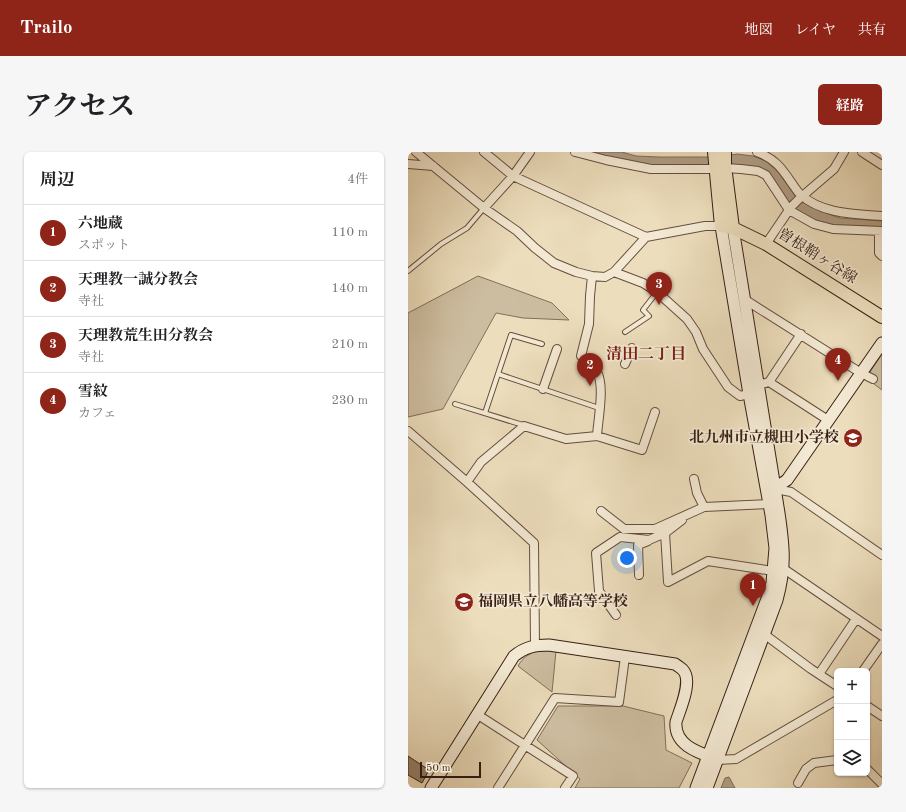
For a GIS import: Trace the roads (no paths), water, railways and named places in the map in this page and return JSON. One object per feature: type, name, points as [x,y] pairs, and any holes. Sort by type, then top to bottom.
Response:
[{"type":"main road","points":[[714,152],[720,167],[727,227]]},
{"type":"main road","points":[[720,167],[725,152]]},
{"type":"main road","name":"曽根鞘ヶ谷線","points":[[727,227],[766,244],[882,317]]},
{"type":"street","points":[[416,152],[484,208],[517,231],[554,263],[576,272],[592,276],[605,277],[614,272],[646,237]]},
{"type":"street","points":[[484,152],[513,176],[646,237],[705,226],[727,227]]},
{"type":"street","points":[[484,208],[513,176],[530,152]]},
{"type":"street","points":[[575,152],[652,169],[720,167],[758,171],[766,175],[790,208],[814,224],[833,229],[881,231],[879,253],[882,256]]},
{"type":"street","points":[[758,152],[770,157],[782,169],[800,194],[800,197],[827,209],[843,213],[882,216]]},
{"type":"street","points":[[766,244],[790,208],[800,197],[834,169],[844,152]]},
{"type":"street","points":[[862,152],[882,166]]},
{"type":"street","points":[[408,164],[434,166]]},
{"type":"street","points":[[696,788],[713,758],[777,600],[775,548],[758,385],[744,299],[727,227]]},
{"type":"street","points":[[707,788],[713,758],[784,548],[770,496],[748,394],[727,227]]},
{"type":"street","points":[[614,272],[644,283],[657,292],[687,319],[696,332],[703,349],[728,387],[740,396],[748,394]]},
{"type":"street","points":[[592,276],[589,324],[581,356],[596,371],[600,379],[597,436]]},
{"type":"street","points":[[744,299],[867,376]]},
{"type":"street","points":[[758,385],[769,382],[801,334]]},
{"type":"street","points":[[770,496],[788,480],[828,420],[867,376],[882,343]]},
{"type":"street","points":[[625,364],[632,348]]},
{"type":"street","points":[[543,389],[557,349]]},
{"type":"street","points":[[769,382],[828,420]]},
{"type":"street","points":[[467,482],[481,462],[524,426],[566,439],[597,436],[642,450],[655,412]]},
{"type":"street","points":[[408,431],[534,543],[535,646]]},
{"type":"street","points":[[694,480],[697,493],[704,507]]},
{"type":"street","points":[[601,511],[624,529],[655,528],[704,507],[791,492],[882,555]]},
{"type":"street","points":[[639,575],[638,545],[665,533],[692,513]]},
{"type":"street","points":[[665,533],[668,582],[708,561],[776,569],[856,618],[882,636]]},
{"type":"street","points":[[616,615],[599,591],[596,553],[620,537],[649,540]]},
{"type":"street","points":[[819,674],[856,618]]},
{"type":"street","points":[[764,634],[834,684]]},
{"type":"street","points":[[865,668],[882,644]]},
{"type":"street","points":[[431,788],[514,656],[521,651],[535,646],[549,645],[675,664],[684,670],[687,685],[675,728],[686,747],[699,754],[713,758],[736,759],[834,702]]},
{"type":"street","points":[[498,788],[555,698],[619,702],[625,657]]},
{"type":"street","points":[[870,708],[882,716]]},
{"type":"street","points":[[478,715],[573,776],[565,788]]},
{"type":"street","points":[[799,786],[806,769],[814,763],[834,760]]},
{"type":"street","points":[[870,772],[882,784]]},
{"type":"lane","points":[[408,264],[410,269],[441,244],[467,228],[484,208]]},
{"type":"lane","points":[[625,332],[649,316],[643,310],[657,292]]},
{"type":"lane","points":[[485,413],[511,335],[542,344]]},
{"type":"lane","points":[[498,374],[599,408]]},
{"type":"lane","points":[[455,404],[524,426]]},
{"type":"place","name":"天理教荒生田分教会","points":[[659,305]]},
{"type":"place","name":"雪紋","points":[[838,381]]},
{"type":"place","name":"天理教一誠分教会","points":[[590,386]]},
{"type":"place","name":"北九州市立槻田小学校","points":[[853,438]]},
{"type":"place","name":"福岡県立八幡高等学校","points":[[464,602]]},
{"type":"place","name":"六地蔵","points":[[753,606]]},
{"type":"district","name":"清田二丁目","points":[[646,355]]}]
